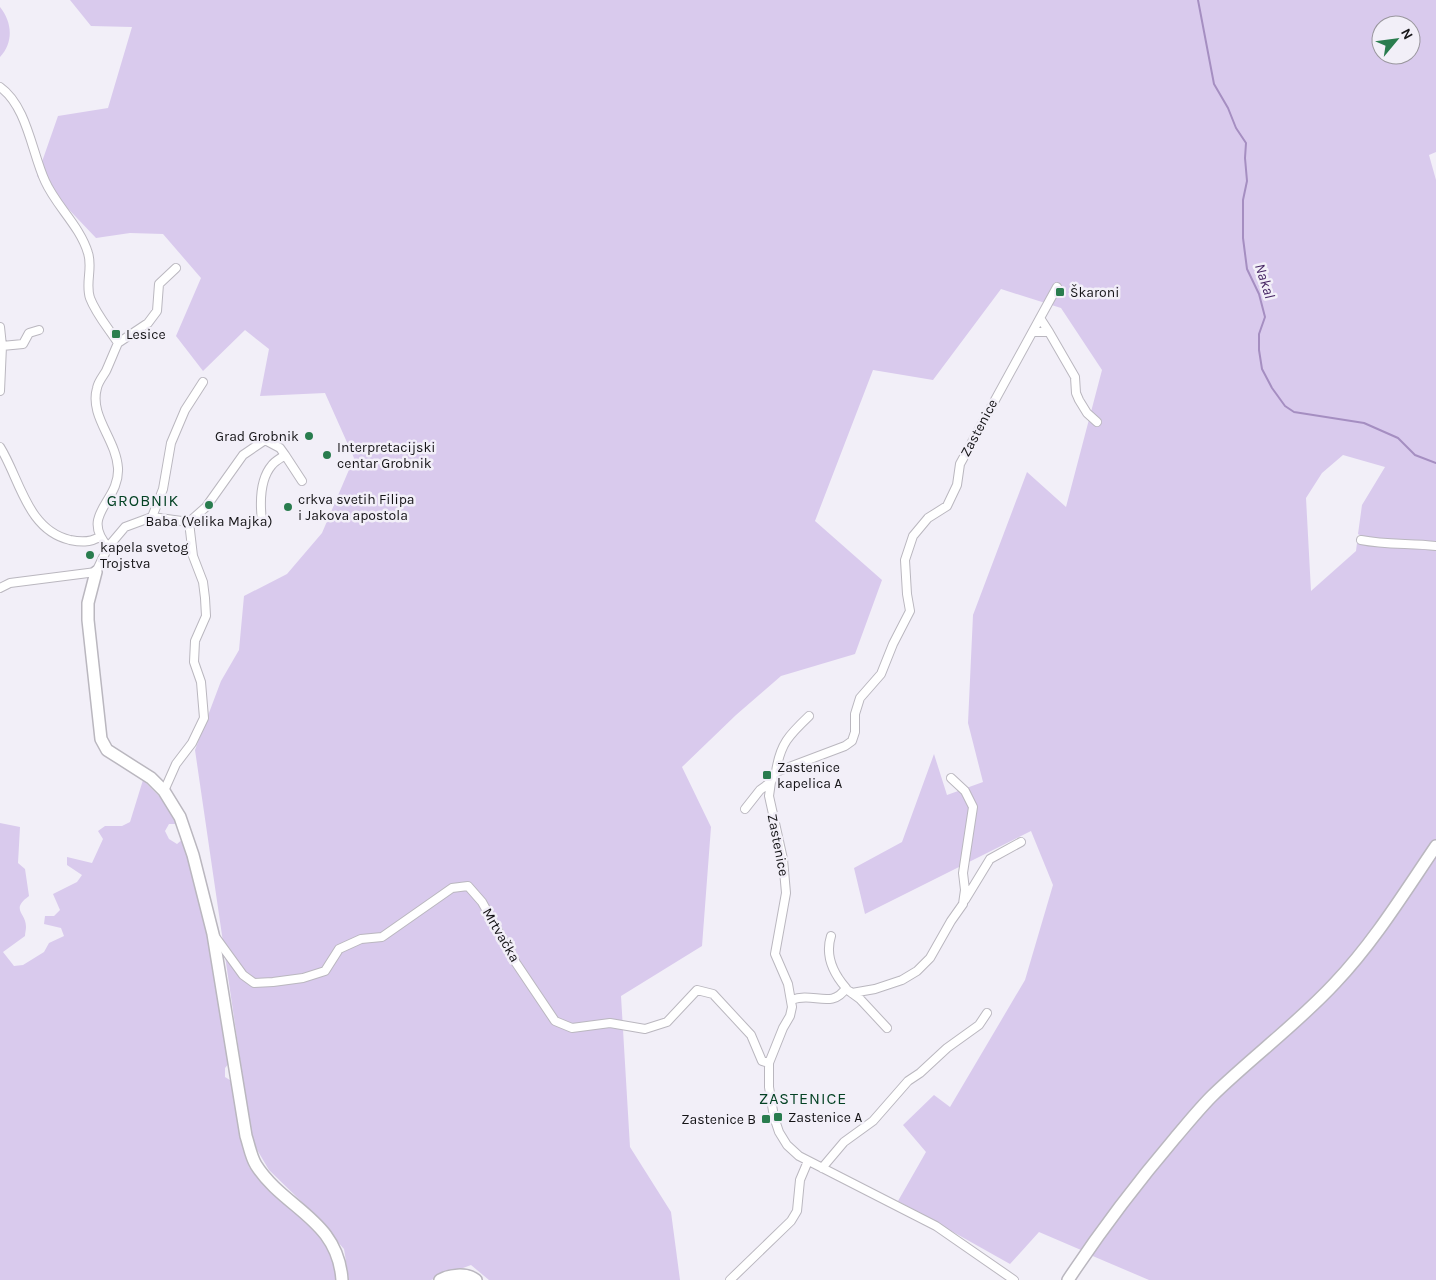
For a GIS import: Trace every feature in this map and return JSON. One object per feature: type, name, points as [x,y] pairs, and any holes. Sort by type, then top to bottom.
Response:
[{"type":"main road","points":[[96,572],[88,603],[88,620],[102,739],[107,750],[151,778],[164,791],[180,817],[193,855],[213,934],[246,1136],[255,1164],[269,1182],[318,1225],[332,1243],[341,1267],[342,1280]]},
{"type":"main road","points":[[1068,1280],[1100,1232],[1140,1179],[1210,1097],[1336,983],[1372,940],[1436,846]]},
{"type":"main road","points":[[440,1280],[450,1274],[473,1277],[476,1280]]},
{"type":"street","points":[[0,87],[8,92],[23,118],[45,181],[85,244],[91,267],[90,298],[118,343]]},
{"type":"street","points":[[108,547],[100,537],[97,528],[98,517],[116,483],[118,468],[113,445],[96,410],[97,388],[118,343],[148,323],[156,311],[159,284],[176,268]]},
{"type":"street","name":"Zastenice","points":[[792,1000],[788,984],[775,954],[786,893],[783,859],[768,796],[771,782],[776,772],[845,746],[852,740],[855,732],[854,714],[860,698],[881,674],[893,644],[910,611],[905,560],[913,536],[928,518],[947,506],[957,485],[960,464],[1057,287]]},
{"type":"street","points":[[1040,318],[1075,377],[1076,393],[1079,400],[1097,422]]},
{"type":"street","points":[[0,327],[2,346],[0,391]]},
{"type":"street","points":[[2,346],[23,344],[29,334],[39,330]]},
{"type":"street","points":[[1033,332],[1049,332]]},
{"type":"street","points":[[152,517],[163,488],[171,443],[186,410],[203,382]]},
{"type":"street","points":[[0,588],[10,584],[96,572],[108,547],[125,527],[152,517],[189,522],[206,507],[243,455],[265,440],[280,448],[302,481]]},
{"type":"street","points":[[0,447],[6,456],[17,485],[34,516],[44,526],[62,538],[77,542],[93,541],[100,537]]},
{"type":"street","points":[[262,521],[260,508],[267,474],[272,465],[285,455]]},
{"type":"street","points":[[164,791],[176,764],[192,743],[204,718],[201,682],[194,662],[195,641],[206,616],[205,598],[203,582],[193,556],[189,522]]},
{"type":"street","points":[[1361,540],[1379,544],[1412,543],[1436,546]]},
{"type":"street","points":[[776,772],[779,754],[783,745],[809,716]]},
{"type":"street","points":[[951,778],[964,791],[973,806],[963,872],[965,890],[963,904]]},
{"type":"street","points":[[745,809],[760,790],[771,782]]},
{"type":"street","points":[[1014,1280],[936,1226],[799,1156],[787,1145],[779,1132],[774,1117],[769,1086],[769,1063],[790,1016],[792,1000],[800,997],[828,1000],[837,998],[849,990],[875,989],[902,980],[917,971],[930,958],[990,859],[1021,842]]},
{"type":"street","name":"Mrtvačka","points":[[213,934],[242,975],[254,983],[303,978],[324,971],[339,949],[361,939],[382,937],[452,888],[468,886],[482,902],[516,963],[555,1021],[572,1028],[610,1023],[645,1029],[667,1022],[697,990],[713,994],[751,1035],[762,1062],[769,1063]]},
{"type":"street","points":[[831,936],[828,952],[839,980],[887,1028]]},
{"type":"street","points":[[822,1168],[844,1142],[873,1121],[908,1081],[920,1073],[947,1048],[979,1025],[987,1013]]},
{"type":"street","points":[[730,1280],[792,1221],[798,1211],[800,1180],[808,1161]]},
{"type":"shaded area","points":[[70,0],[1436,0],[1436,152],[1429,155],[1436,180],[1436,545],[1366,539],[1358,534],[1362,505],[1385,467],[1343,455],[1322,473],[1306,498],[1311,591],[1356,551],[1357,543],[1436,549],[1436,839],[1349,962],[1119,1199],[1081,1250],[1039,1232],[1010,1264],[898,1201],[926,1152],[903,1125],[934,1095],[950,1107],[1025,980],[1053,885],[1031,831],[865,914],[854,868],[902,842],[934,754],[947,795],[983,782],[968,723],[973,615],[1027,472],[1066,507],[1102,370],[1061,308],[1001,289],[933,380],[873,370],[815,521],[882,580],[855,654],[781,676],[736,715],[682,767],[711,827],[702,946],[621,996],[630,1147],[671,1212],[680,1280],[489,1280],[471,1265],[431,1280],[349,1280],[344,1249],[306,1206],[269,1170],[252,1141],[195,750],[221,681],[239,650],[244,596],[287,574],[322,533],[354,458],[325,393],[260,396],[269,349],[245,330],[203,371],[176,336],[201,278],[163,234],[130,233],[96,238],[37,176],[58,116],[108,108],[132,27],[91,26]]},
{"type":"shaded area","points":[[0,7],[7,19],[10,32],[8,45],[0,57]]},
{"type":"shaded area","points":[[143,780],[174,811],[178,824],[169,824],[165,831],[169,839],[177,844],[184,838],[207,925],[231,1061],[225,1068],[225,1077],[233,1082],[249,1167],[271,1193],[288,1204],[320,1233],[338,1266],[338,1280],[0,1280],[0,823],[20,827],[18,863],[25,869],[29,896],[23,901],[20,908],[26,927],[25,936],[3,952],[14,966],[23,965],[44,952],[49,943],[64,936],[61,928],[44,924],[45,916],[54,916],[60,910],[53,894],[77,882],[82,875],[67,865],[67,857],[92,863],[103,839],[98,831],[105,826],[122,826],[130,822]]},
{"type":"shaded area","points":[[1436,853],[1436,1280],[1149,1280],[1088,1254],[1103,1233],[1216,1097],[1307,1017]]},
{"type":"waterway","name":"Nakal","points":[[1198,0],[1214,84],[1228,108],[1236,128],[1246,143],[1247,181],[1243,200],[1243,238],[1247,269],[1259,294],[1265,317],[1259,334],[1262,369],[1272,388],[1285,406],[1294,412],[1364,423],[1398,438],[1415,455],[1436,463]]},
{"type":"place","name":"Škaroni","points":[[1060,292]]},
{"type":"place","name":"Lesice","points":[[116,334]]},
{"type":"place","name":"Grad Grobnik","points":[[309,436]]},
{"type":"place","name":"Interpretacijski centar Grobnik","points":[[327,455]]},
{"type":"place","name":"Baba (Velika Majka)","points":[[209,505]]},
{"type":"place","name":"crkva svetih Filipa i Jakova apostola","points":[[288,507]]},
{"type":"place","name":"kapela svetog Trojstva","points":[[90,555]]},
{"type":"place","name":"Zastenice kapelica A","points":[[767,775]]},
{"type":"place","name":"Zastenice A","points":[[778,1117]]},
{"type":"place","name":"Zastenice B","points":[[766,1119]]},
{"type":"district","name":"GROBNIK","points":[[143,500]]},
{"type":"district","name":"ZASTENICE","points":[[803,1098]]}]
